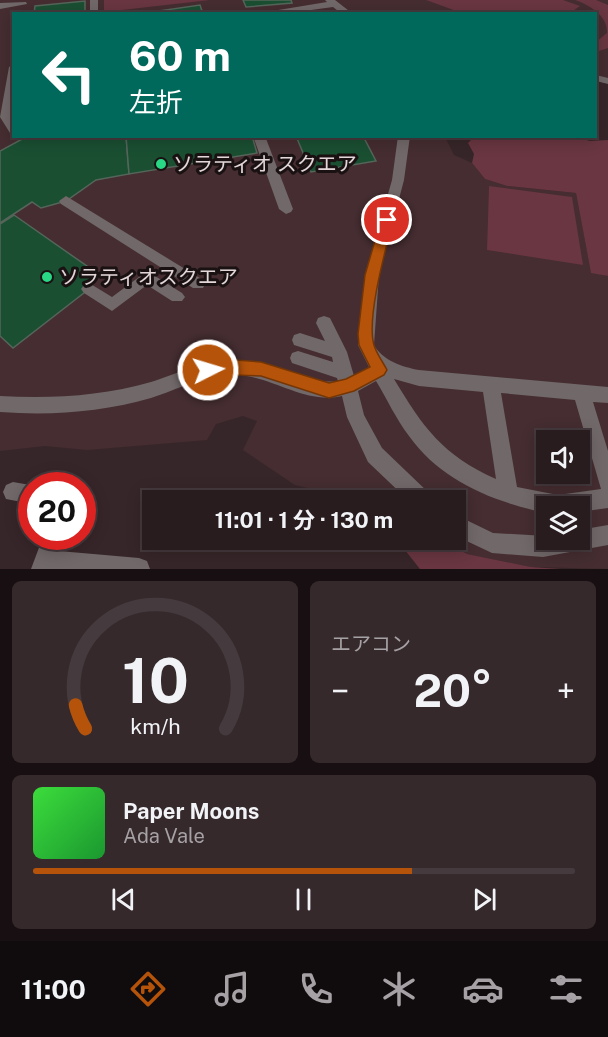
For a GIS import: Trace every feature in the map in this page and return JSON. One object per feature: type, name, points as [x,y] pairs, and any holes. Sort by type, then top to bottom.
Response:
[{"type":"street","points":[[270,12],[332,2],[346,12]]},
{"type":"street","points":[[0,6],[23,6]]},
{"type":"street","points":[[12,79],[6,116],[12,128]]},
{"type":"street","points":[[260,138],[286,209]]},
{"type":"street","points":[[404,138],[398,180],[372,275],[366,334],[378,364],[415,430],[436,454],[473,479],[508,495],[558,505],[608,498]]},
{"type":"street","points":[[66,201],[198,284]]},
{"type":"street","points":[[89,289],[112,305],[147,277],[177,297]]},
{"type":"street","points":[[324,323],[339,352],[356,417],[375,455],[412,490]]},
{"type":"street","points":[[300,340],[339,352]]},
{"type":"street","points":[[298,358],[347,380]]},
{"type":"street","points":[[0,404],[50,406],[93,402],[136,393],[222,367],[261,369],[329,390],[378,364],[419,378],[608,395]]},
{"type":"street","points":[[491,385],[508,495]]},
{"type":"street","points":[[581,392],[608,483]]},
{"type":"street","points":[[466,530],[492,543],[543,548],[608,535]]},
{"type":"street","points":[[43,564],[140,569]]},
{"type":"shaded area","points":[[0,0],[608,0],[608,79],[597,75],[597,12],[12,12],[12,138],[446,138],[454,155],[472,163],[485,179],[507,186],[576,193],[591,272],[608,276],[608,569],[531,567],[466,554],[459,550],[466,550],[466,490],[316,490],[295,485],[243,450],[257,421],[243,416],[216,424],[207,440],[87,450],[45,446],[0,451]]},
{"type":"shaded area","points":[[104,0],[210,0],[104,12]]},
{"type":"shaded area","points":[[426,0],[563,0],[580,6],[571,12],[459,12]]},
{"type":"shaded area","points":[[575,0],[596,0],[608,5],[608,48],[597,52],[597,41],[607,33],[606,27],[601,16]]},
{"type":"shaded area","points":[[473,138],[608,140],[608,276],[591,273],[576,193],[507,186],[485,179],[472,163],[474,154],[468,143]]},
{"type":"shaded area","points":[[489,186],[572,197],[583,265],[487,250]]},
{"type":"shaded area","points":[[405,550],[460,550],[467,554],[531,567],[561,569],[420,569]]},
{"type":"building","points":[[243,0],[291,0],[292,3],[246,7]]},
{"type":"building","points":[[85,1],[85,12],[34,12],[35,6]]},
{"type":"building","points":[[200,5],[202,12],[152,12]]},
{"type":"building","points":[[24,138],[126,138],[129,174],[96,180],[66,201],[41,208],[32,202],[0,223],[0,151]]},
{"type":"building","name":"ソラティオ スクエア","points":[[126,138],[253,138],[257,153],[129,174]]},
{"type":"building","points":[[297,138],[364,138],[376,161],[311,172]]},
{"type":"building","name":"ソラティオスクエア","points":[[14,215],[94,271],[94,282],[89,289],[13,348],[0,336],[0,224]]},
{"type":"place","name":"ソラティオ スクエア","points":[[161,164]]},
{"type":"place","name":"ソラティオスクエア","points":[[47,277]]},
{"type":"route","points":[[208,370],[222,367],[261,369],[316,388],[329,390],[349,386],[379,370],[366,345],[366,334],[372,275],[387,220]]}]
